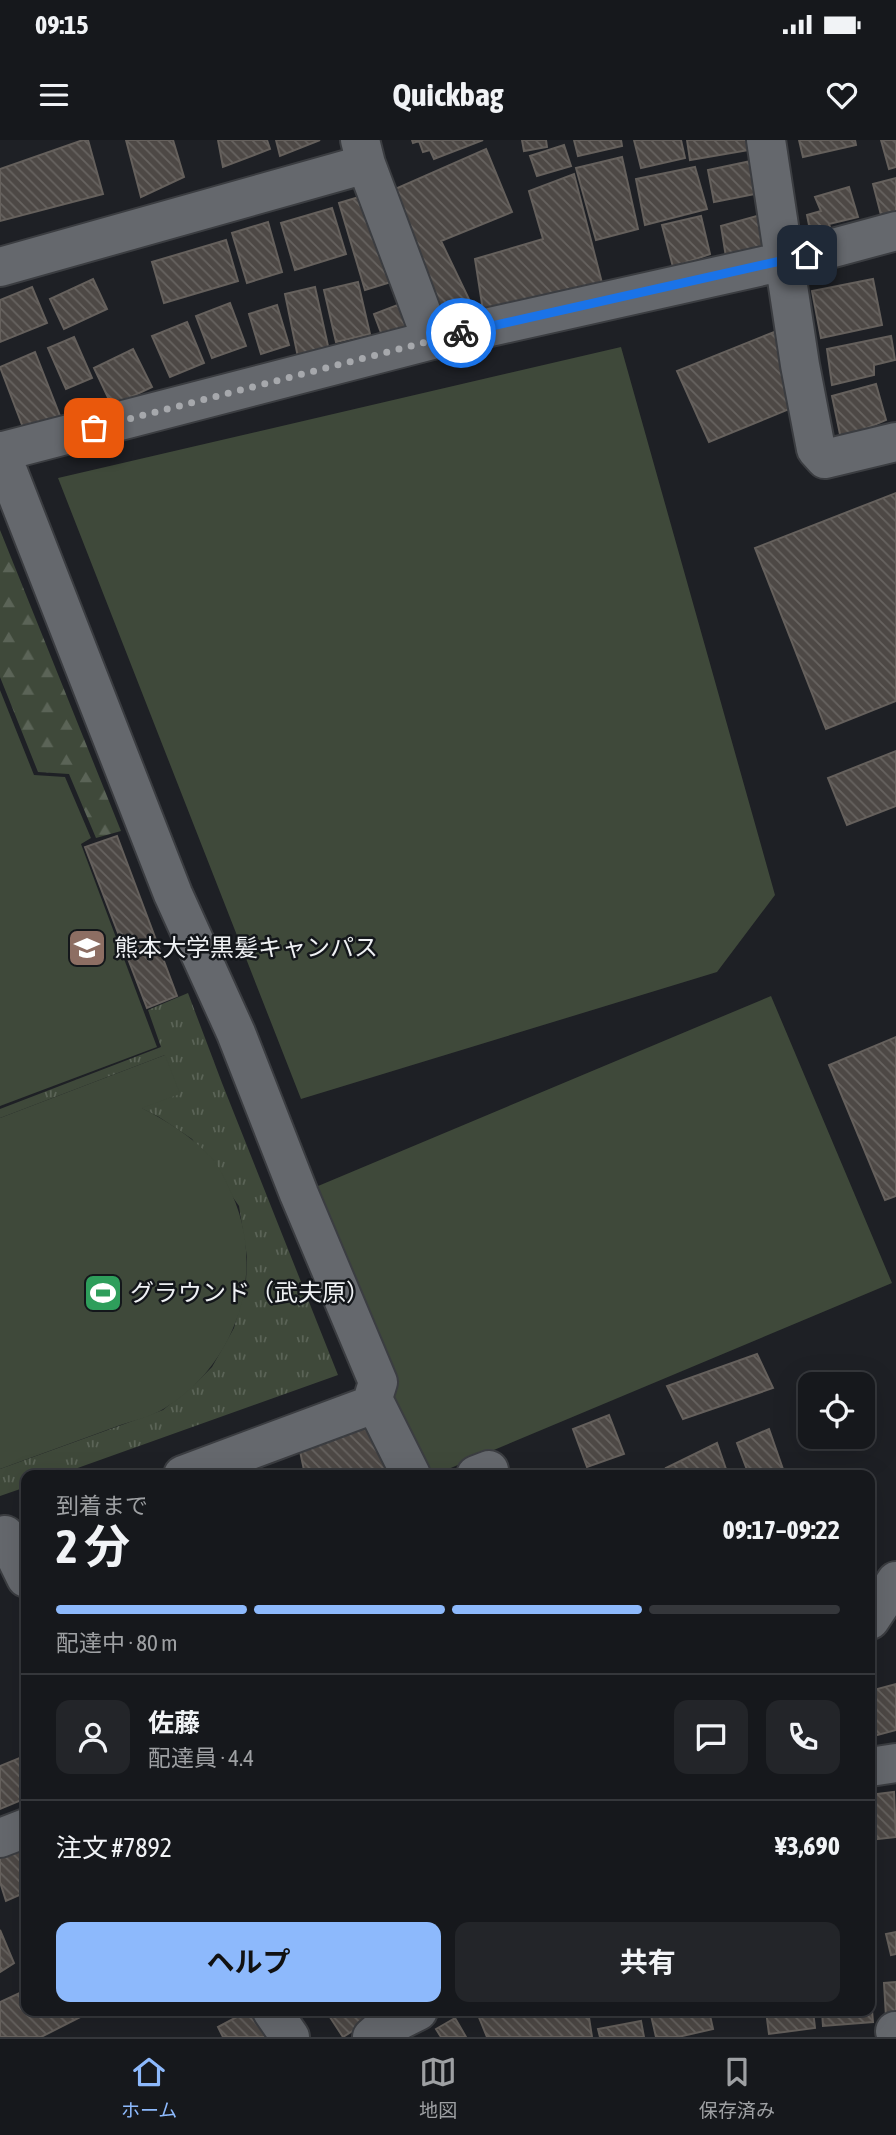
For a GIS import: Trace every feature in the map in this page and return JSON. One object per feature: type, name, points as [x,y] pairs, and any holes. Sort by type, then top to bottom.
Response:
[{"type":"street","points":[[766,140],[800,365],[816,449],[825,459],[896,442]]},
{"type":"street","points":[[0,267],[363,152],[432,340]]},
{"type":"street","points":[[196,1470],[372,1405],[378,1382],[299,1194],[236,1032],[173,894],[0,452],[432,340],[785,261],[896,231]]},
{"type":"street","points":[[373,1399],[408,1470]]},
{"type":"street","points":[[10,1533],[21,1564]]},
{"type":"street","points":[[875,1612],[896,1581]]},
{"type":"street","points":[[875,1765],[896,1763]]},
{"type":"street","points":[[0,1838],[21,1830]]},
{"type":"street","points":[[275,2016],[290,2037]]},
{"type":"street","points":[[372,2037],[408,2016]]},
{"type":"green space","points":[[621,347],[775,895],[717,972],[301,1099],[58,478]]},
{"type":"green space","points":[[0,530],[121,831],[96,838],[69,774],[38,772],[0,677]]},
{"type":"green space","points":[[0,690],[34,775],[65,777],[91,838],[81,844],[157,1047],[0,1106]]},
{"type":"green space","points":[[188,993],[338,1375],[72,1470],[21,1470],[21,1489],[0,1496],[0,1469],[163,1410],[212,1367],[234,1328],[246,1281],[247,1257],[239,1206],[192,1139],[141,1108],[165,1055],[0,1118],[0,1109],[161,1047],[148,1010]]},
{"type":"green space","points":[[771,996],[892,1283],[446,1470],[415,1470],[299,1194]]},
{"type":"green space","name":"グラウンド（武夫原）","points":[[165,1055],[180,1094],[142,1108],[195,1142],[211,1157],[224,1177],[240,1214],[246,1246],[246,1277],[240,1308],[229,1337],[213,1364],[191,1388],[165,1408],[0,1469],[0,1118]]},
{"type":"building","points":[[88,140],[103,194],[0,221],[0,169]]},
{"type":"building","points":[[126,140],[173,140],[184,177],[141,197]]},
{"type":"building","points":[[218,140],[267,140],[270,149],[223,167]]},
{"type":"building","points":[[276,140],[320,140],[280,156]]},
{"type":"building","points":[[412,140],[483,140],[434,159],[430,150],[423,152],[419,141],[413,143]]},
{"type":"building","points":[[522,140],[546,140],[547,147],[524,151]]},
{"type":"building","points":[[574,140],[621,140],[622,146],[578,156]]},
{"type":"building","points":[[634,140],[681,140],[685,158],[641,168]]},
{"type":"building","points":[[687,140],[747,140],[749,150],[690,160]]},
{"type":"building","points":[[799,140],[855,140],[856,145],[803,157]]},
{"type":"building","points":[[881,140],[896,140],[896,167],[889,169]]},
{"type":"building","points":[[564,145],[571,166],[537,176],[530,156]]},
{"type":"building","points":[[486,149],[512,212],[441,241],[477,316],[439,331],[386,193]]},
{"type":"building","points":[[622,157],[638,229],[596,240],[576,168]]},
{"type":"building","points":[[751,161],[760,193],[714,202],[708,170]]},
{"type":"building","points":[[695,167],[707,209],[645,225],[636,179]]},
{"type":"building","points":[[574,174],[602,283],[484,317],[475,259],[543,239],[529,191]]},
{"type":"building","points":[[896,178],[896,211],[881,215],[873,184]]},
{"type":"building","points":[[849,187],[858,217],[829,224],[831,230],[820,234],[816,228],[810,230],[807,215],[821,211],[815,197]]},
{"type":"building","points":[[369,194],[394,281],[365,290],[339,203]]},
{"type":"building","points":[[332,208],[346,254],[295,270],[281,223]]},
{"type":"building","points":[[764,214],[769,244],[726,257],[721,226]]},
{"type":"building","points":[[701,216],[710,254],[673,267],[662,225]]},
{"type":"building","points":[[268,222],[282,272],[247,283],[232,233]]},
{"type":"building","points":[[226,240],[238,281],[164,303],[152,262]]},
{"type":"building","points":[[93,279],[107,309],[64,329],[50,299]]},
{"type":"building","points":[[873,279],[882,325],[821,338],[812,291]]},
{"type":"building","points":[[358,282],[370,334],[336,342],[324,290]]},
{"type":"building","points":[[32,287],[47,323],[0,342],[0,300]]},
{"type":"building","points":[[315,287],[330,355],[299,362],[285,294]]},
{"type":"building","points":[[408,301],[420,332],[386,346],[374,314]]},
{"type":"building","points":[[230,303],[246,346],[212,358],[196,316]]},
{"type":"building","points":[[277,305],[289,345],[261,354],[249,314]]},
{"type":"building","points":[[187,322],[204,363],[170,377],[152,336]]},
{"type":"building","points":[[774,332],[799,405],[709,442],[677,371]]},
{"type":"building","points":[[891,336],[895,360],[874,365],[874,375],[832,385],[827,349]]},
{"type":"building","points":[[74,337],[92,378],[66,389],[48,348]]},
{"type":"building","points":[[133,349],[152,387],[112,406],[94,368]]},
{"type":"building","points":[[35,352],[60,416],[24,430],[0,367]]},
{"type":"building","points":[[876,384],[886,420],[841,439],[832,396]]},
{"type":"building","points":[[896,493],[896,701],[826,729],[755,548]]},
{"type":"building","points":[[896,751],[896,806],[847,825],[828,778]]},
{"type":"building","points":[[117,836],[177,996],[147,1008],[85,847]]},
{"type":"building","points":[[896,1037],[896,1196],[885,1200],[829,1065]]},
{"type":"building","points":[[757,1354],[773,1388],[683,1419],[667,1386]]},
{"type":"building","points":[[609,1415],[624,1454],[587,1467],[573,1429]]},
{"type":"building","points":[[372,1419],[396,1470],[304,1470],[300,1451]]},
{"type":"building","points":[[769,1429],[783,1470],[747,1470],[737,1443]]},
{"type":"building","points":[[717,1443],[726,1470],[667,1470],[666,1468]]},
{"type":"building","points":[[896,1684],[896,1730],[875,1736],[875,1690]]},
{"type":"building","points":[[21,1757],[21,1800],[0,1809],[0,1766]]},
{"type":"building","points":[[894,1792],[896,1837],[875,1839],[875,1794]]},
{"type":"building","points":[[21,1840],[21,1894],[6,1901],[0,1882],[0,1849]]},
{"type":"building","points":[[0,1930],[14,1963],[0,1972]]},
{"type":"building","points":[[896,1932],[896,1954],[891,1955],[886,1934]]},
{"type":"building","points":[[896,1982],[896,2017],[886,2017],[884,1983]]},
{"type":"building","points":[[21,1992],[21,2016],[82,2016],[41,2037],[0,2037],[0,2002]]},
{"type":"building","points":[[239,2016],[260,2016],[271,2037],[223,2037],[218,2027]]},
{"type":"building","points":[[329,2016],[376,2016],[343,2037]]},
{"type":"building","points":[[478,2016],[589,2016],[592,2037],[487,2037]]},
{"type":"building","points":[[651,2016],[710,2016],[713,2029],[678,2037],[656,2037]]},
{"type":"building","points":[[767,2016],[814,2016],[815,2028],[769,2034]]},
{"type":"building","points":[[822,2016],[872,2016],[873,2022],[823,2026]]},
{"type":"building","points":[[455,2018],[466,2037],[441,2037],[436,2029]]},
{"type":"building","points":[[641,2021],[644,2037],[600,2037],[598,2029]]},
{"type":"way so far","points":[[94,428],[461,333]]},
{"type":"place","name":"熊本大学黒髪キャンパス","points":[[87,948]]},
{"type":"place","name":"グラウンド（武夫原）","points":[[103,1293]]},
{"type":"route","points":[[461,333],[807,255]]}]
